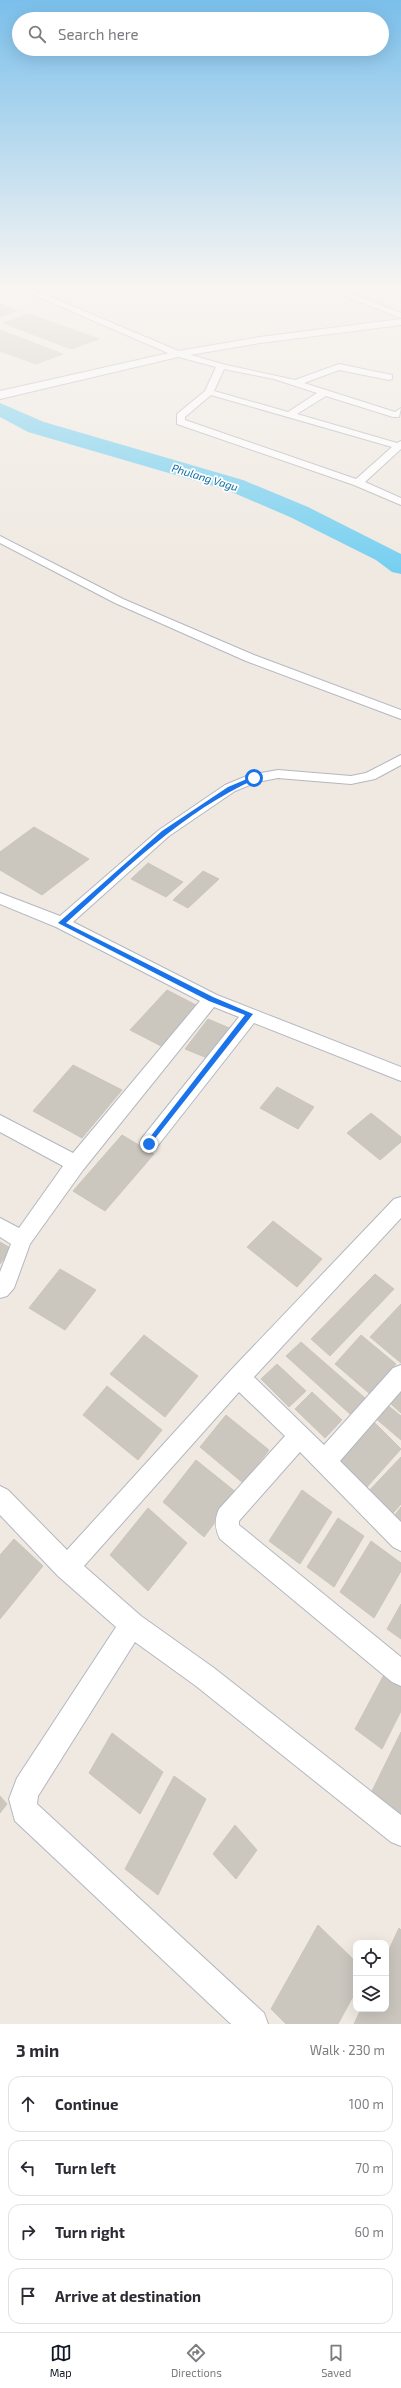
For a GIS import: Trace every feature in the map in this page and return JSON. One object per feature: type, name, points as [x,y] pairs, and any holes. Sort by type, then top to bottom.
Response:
[{"type":"street","points":[[0,395],[48,383]]},
{"type":"street","points":[[214,383],[210,392],[180,416],[180,422],[358,483],[401,502]]},
{"type":"street","points":[[297,383],[399,415]]},
{"type":"street","points":[[210,392],[400,445]]},
{"type":"street","points":[[289,415],[325,392]]},
{"type":"street","points":[[358,483],[400,445]]},
{"type":"street","points":[[0,539],[119,602],[250,658],[401,715]]},
{"type":"street","points":[[62,923],[164,833],[230,788],[254,778],[278,774],[351,780],[370,776],[401,759]]},
{"type":"street","points":[[0,898],[62,923],[211,999],[401,1074]]},
{"type":"street","points":[[0,1289],[7,1281],[22,1240],[76,1164],[211,999]]},
{"type":"street","points":[[149,1144],[250,1014]]},
{"type":"street","points":[[0,1123],[76,1164]]},
{"type":"street","points":[[67,1567],[239,1377],[401,1205]]},
{"type":"street","points":[[0,1227],[22,1240]]},
{"type":"street","points":[[324,1462],[401,1375]]},
{"type":"street","points":[[239,1377],[300,1436],[401,1539]]},
{"type":"street","points":[[300,1436],[226,1517],[228,1531],[401,1674]]},
{"type":"street","points":[[0,1498],[67,1567],[132,1625],[205,1677],[401,1832]]},
{"type":"street","points":[[132,1625],[27,1788],[23,1799],[25,1811],[253,2024]]},
{"type":"building","points":[[34,827],[89,859],[42,895],[0,870],[0,852]]},
{"type":"building","points":[[148,863],[183,882],[166,897],[131,879]]},
{"type":"building","points":[[203,871],[219,879],[188,908],[173,900]]},
{"type":"building","points":[[167,990],[196,1005],[161,1046],[130,1030]]},
{"type":"building","points":[[208,1019],[234,1030],[212,1060],[185,1049]]},
{"type":"building","points":[[73,1065],[122,1090],[82,1138],[33,1111]]},
{"type":"building","points":[[277,1087],[314,1107],[298,1129],[260,1108]]},
{"type":"building","points":[[371,1113],[401,1137],[401,1142],[380,1160],[347,1133]]},
{"type":"building","points":[[122,1135],[154,1154],[105,1211],[73,1191]]},
{"type":"building","points":[[273,1221],[322,1259],[297,1287],[247,1247]]},
{"type":"building","points":[[0,1242],[12,1249],[0,1264]]},
{"type":"building","points":[[60,1269],[96,1290],[65,1330],[29,1308]]},
{"type":"building","points":[[375,1274],[394,1289],[330,1356],[311,1339]]},
{"type":"building","points":[[401,1304],[401,1363],[370,1337]]},
{"type":"building","points":[[144,1335],[198,1376],[165,1417],[110,1374]]},
{"type":"building","points":[[361,1335],[396,1364],[370,1394],[335,1364]]},
{"type":"building","points":[[301,1342],[365,1398],[350,1414],[286,1356]]},
{"type":"building","points":[[277,1364],[306,1391],[289,1407],[261,1379]]},
{"type":"building","points":[[107,1386],[162,1430],[138,1460],[83,1415]]},
{"type":"building","points":[[401,1391],[401,1413],[390,1403]]},
{"type":"building","points":[[312,1392],[342,1420],[325,1438],[295,1409]]},
{"type":"building","points":[[385,1403],[401,1416],[401,1440],[374,1417]]},
{"type":"building","points":[[226,1415],[269,1450],[243,1483],[200,1447]]},
{"type":"building","points":[[374,1422],[401,1449],[367,1487],[339,1460]]},
{"type":"building","points":[[401,1457],[401,1504],[388,1519],[364,1496]]},
{"type":"building","points":[[196,1460],[237,1493],[204,1537],[163,1502]]},
{"type":"building","points":[[302,1490],[332,1512],[300,1564],[269,1541]]},
{"type":"building","points":[[401,1507],[401,1530],[391,1520]]},
{"type":"building","points":[[148,1508],[187,1543],[148,1591],[110,1555]]},
{"type":"building","points":[[338,1518],[364,1536],[334,1587],[307,1567]]},
{"type":"building","points":[[14,1539],[43,1566],[0,1619],[0,1555]]},
{"type":"building","points":[[371,1541],[401,1563],[401,1571],[374,1618],[340,1592]]},
{"type":"building","points":[[401,1604],[401,1639],[387,1629]]},
{"type":"building","points":[[386,1671],[401,1682],[401,1711],[382,1749],[355,1729]]},
{"type":"building","points":[[401,1732],[401,1817],[371,1793]]},
{"type":"building","points":[[112,1733],[163,1772],[140,1814],[89,1773]]},
{"type":"building","points":[[174,1776],[206,1799],[158,1895],[125,1869]]},
{"type":"building","points":[[0,1796],[7,1804],[0,1813]]},
{"type":"building","points":[[235,1825],[257,1850],[236,1879],[213,1854]]},
{"type":"building","points":[[318,1925],[353,1959],[353,1996],[338,2024],[286,2024],[271,2009]]},
{"type":"building","points":[[399,1928],[401,1930],[401,2024],[354,2024],[360,2012],[389,2012],[389,1950]]},
{"type":"waterway","name":"Phulang Vagu","points":[[0,409],[36,427],[235,485],[299,512],[385,555],[401,566]]},
{"type":"route","points":[[149,1144],[250,1014],[211,999],[62,923],[164,833],[230,788],[254,778]]}]
